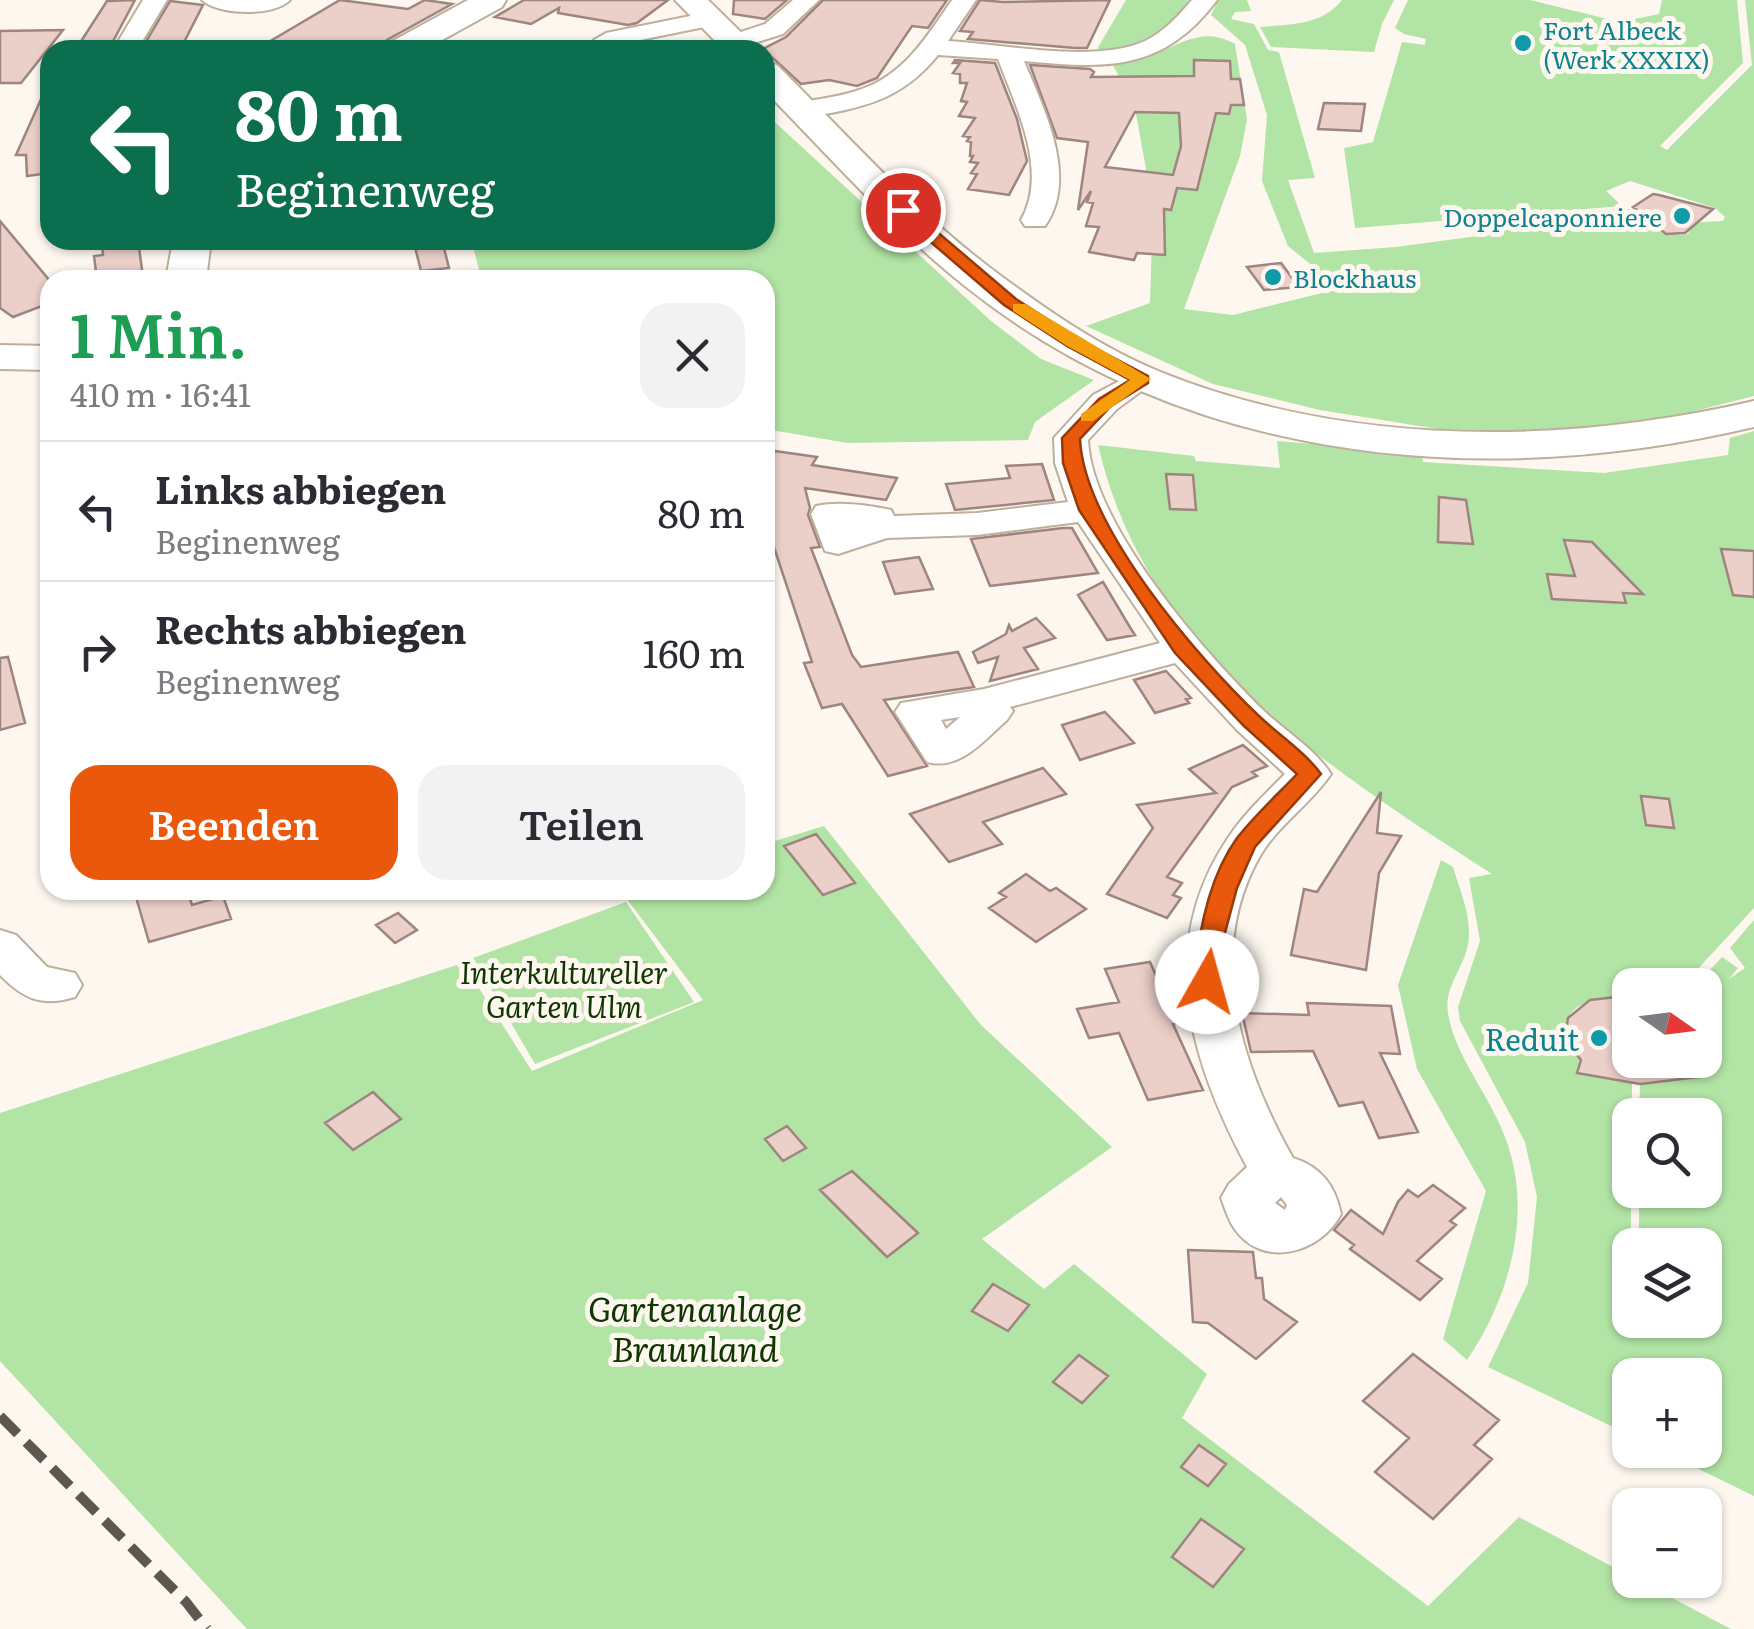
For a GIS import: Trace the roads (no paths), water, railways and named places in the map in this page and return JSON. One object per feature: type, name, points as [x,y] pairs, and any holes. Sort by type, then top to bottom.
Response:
[{"type":"main road","points":[[418,40],[491,0]]},
{"type":"main road","points":[[700,9],[733,40]]},
{"type":"main road","points":[[775,82],[918,225],[1010,302],[1072,343],[1142,379],[1196,400],[1284,421],[1462,445],[1520,446],[1648,438],[1701,430],[1754,414]]},
{"type":"main road","points":[[0,357],[40,358]]},
{"type":"street","points":[[131,40],[155,0]]},
{"type":"street","points":[[217,0],[272,3]]},
{"type":"street","points":[[751,40],[774,29],[806,0]]},
{"type":"street","points":[[804,110],[890,90],[910,76],[964,0]]},
{"type":"street","points":[[931,47],[1096,56],[1134,54],[1170,37],[1205,0]]},
{"type":"street","points":[[606,40],[700,9]]},
{"type":"street","points":[[1008,52],[1036,128],[1047,188],[1041,213],[1034,220]]},
{"type":"street","points":[[1142,379],[1105,402],[1071,438],[1072,463],[1088,510],[1182,649],[1310,774],[1245,844],[1225,888],[1210,944],[1207,982],[1213,1028],[1248,1124],[1275,1172]]},
{"type":"street","points":[[883,527],[977,524],[1088,510]]},
{"type":"street","points":[[985,700],[1182,649]]},
{"type":"street","points":[[0,946],[34,982],[59,984]]},
{"type":"railway","points":[[0,1416],[186,1602],[207,1629]]},
{"type":"place","name":"Fort Albeck (Werk XXXIX)","points":[[1523,43]]},
{"type":"place","name":"Doppelcaponniere","points":[[1682,216]]},
{"type":"place","name":"Blockhaus","points":[[1273,277]]},
{"type":"place","name":"Reduit","points":[[1599,1038]]},
{"type":"park label","name":"Interkultureller Garten Ulm","points":[[564,988]]},
{"type":"park label","name":"Gartenanlage Braunland","points":[[695,1327]]}]
